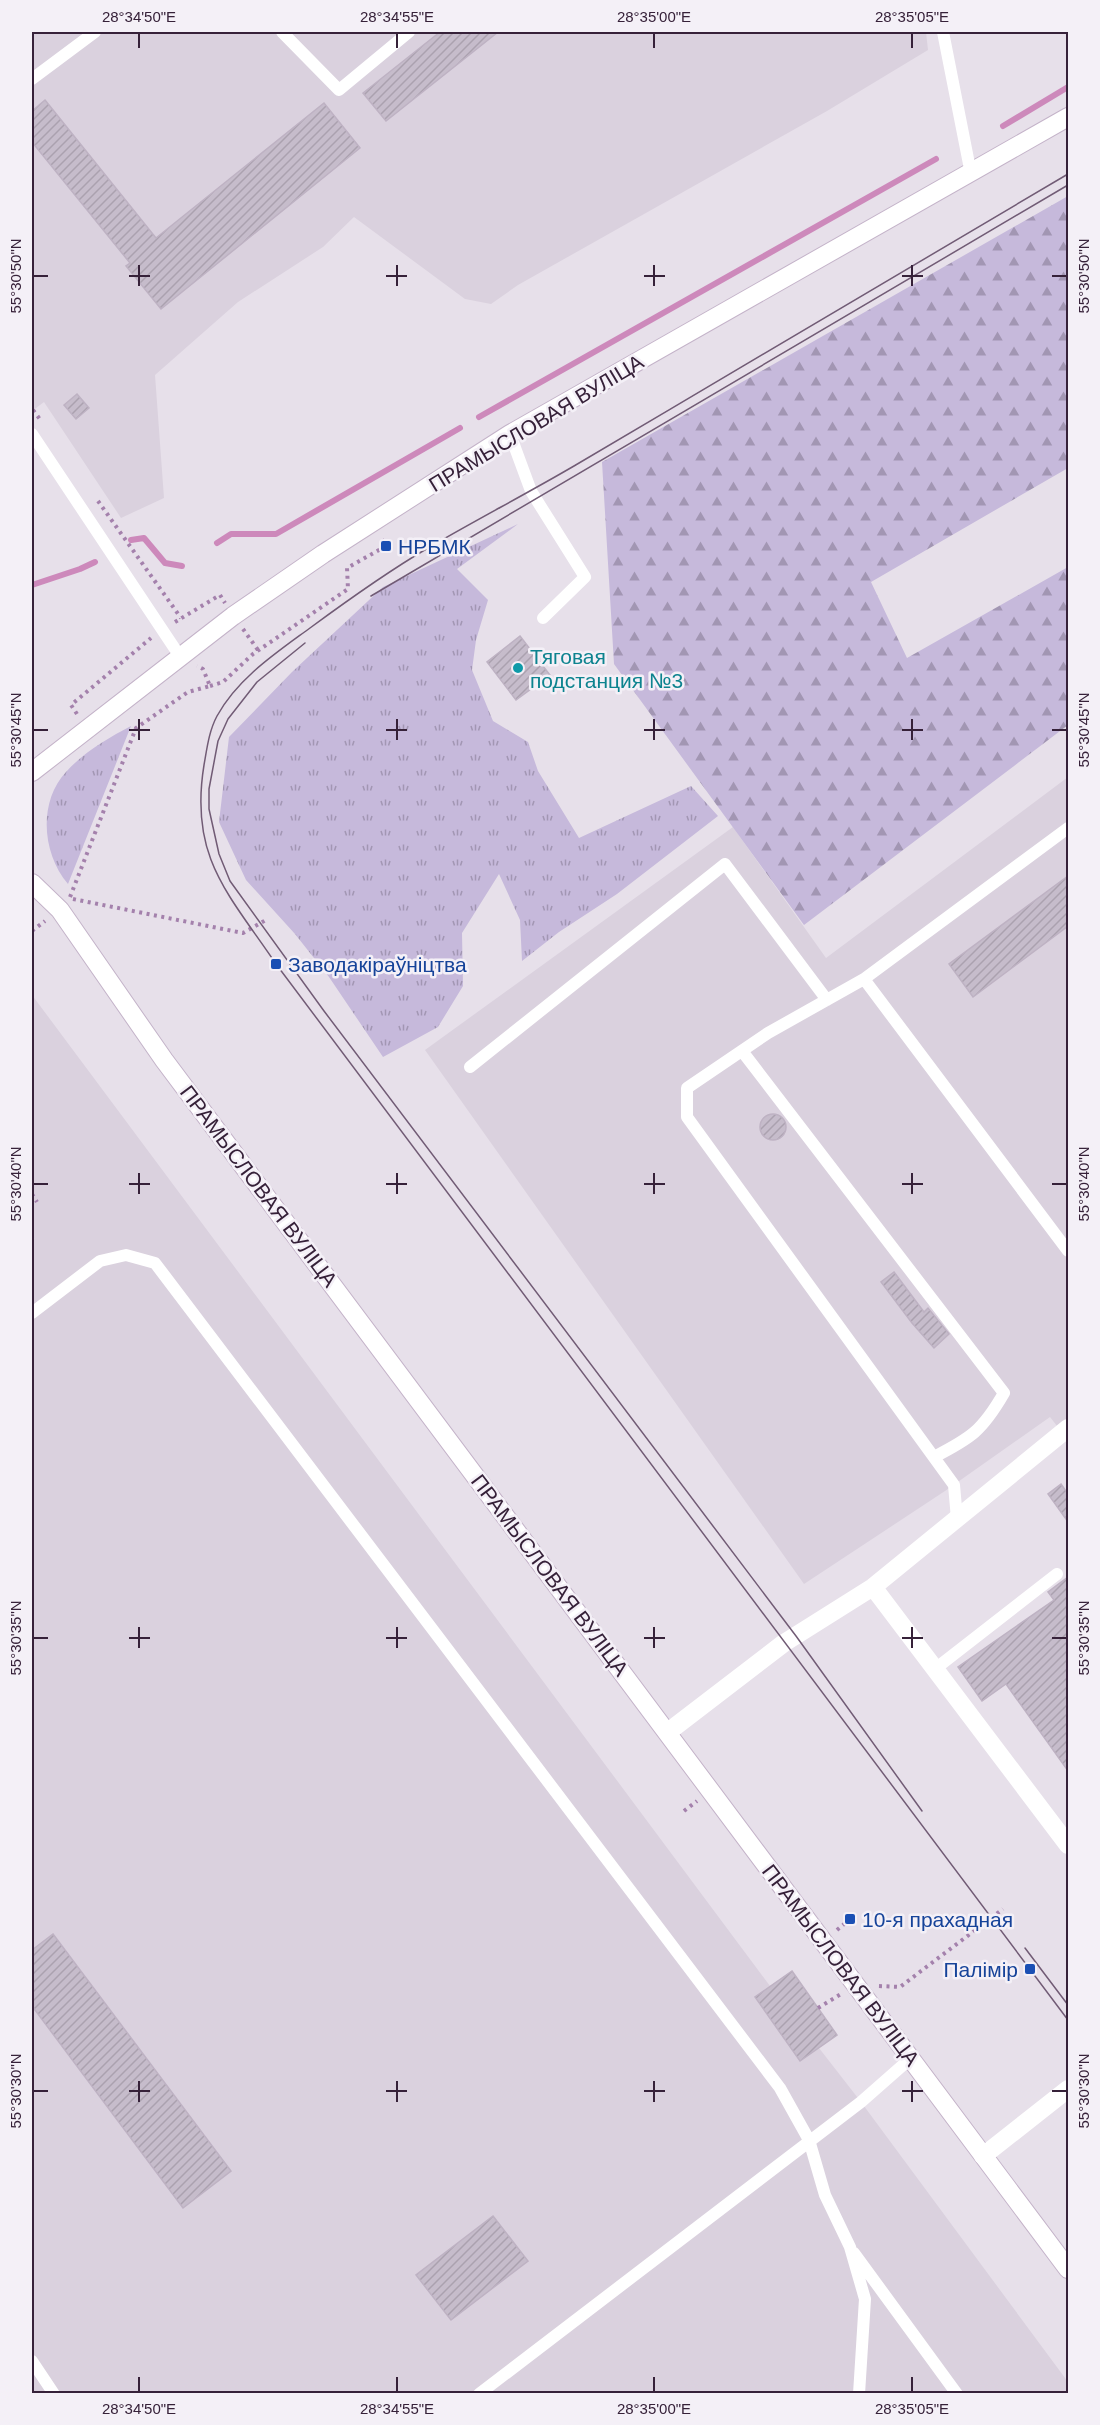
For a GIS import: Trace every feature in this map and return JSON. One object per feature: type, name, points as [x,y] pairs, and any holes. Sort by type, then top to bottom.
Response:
[{"type":"main road","name":"ПРАМЫСЛОВАЯ ВУЛІЦА","points":[[32,772],[233,616],[323,554],[510,434],[1068,117]]},
{"type":"main road","name":"ПРАМЫСЛОВАЯ ВУЛІЦА","points":[[32,883],[65,904],[164,1060],[1068,2269]]},
{"type":"main road","points":[[668,1732],[784,1643],[873,1587],[1068,1428]]},
{"type":"main road","points":[[873,1587],[1068,1845]]},
{"type":"main road","points":[[983,2156],[1068,2089]]},
{"type":"lane","points":[[32,79],[95,32]]},
{"type":"lane","points":[[282,32],[339,90],[409,32]]},
{"type":"lane","points":[[943,32],[971,174]]},
{"type":"lane","points":[[32,434],[181,657]]},
{"type":"lane","points":[[510,434],[531,491],[585,577],[543,618]]},
{"type":"lane","points":[[957,1519],[954,1485],[687,1117],[687,1088],[768,1033],[864,979],[1068,828]]},
{"type":"lane","points":[[470,1067],[725,864],[826,1000]]},
{"type":"lane","points":[[864,979],[1068,1251]]},
{"type":"lane","points":[[742,1051],[1004,1394],[990,1417],[968,1439],[934,1457]]},
{"type":"lane","points":[[32,1313],[100,1261],[126,1255],[155,1263],[780,2088],[809,2140],[825,2195],[850,2247],[865,2299],[859,2394]]},
{"type":"lane","points":[[935,1669],[1057,1574]]},
{"type":"lane","points":[[478,2394],[861,2102],[911,2058]]},
{"type":"lane","points":[[850,2247],[957,2394]]},
{"type":"lane","points":[[32,2361],[54,2394]]},
{"type":"path","points":[[33,410],[46,429]]},
{"type":"path","points":[[93,495],[181,618]]},
{"type":"path","points":[[32,931],[65,904],[136,728],[188,692],[222,682],[258,650],[348,589],[347,568],[386,546]]},
{"type":"path","points":[[233,616],[258,650]]},
{"type":"path","points":[[181,657],[203,669],[210,686]]},
{"type":"path","points":[[65,904],[243,933],[266,920]]},
{"type":"path","points":[[32,1194],[37,1202]]},
{"type":"path","points":[[818,2008],[856,1986],[900,1987],[1003,1909]]},
{"type":"shaded area","points":[[32,32],[926,32],[928,50],[827,111],[518,285],[491,304],[465,299],[354,217],[323,247],[238,302],[155,375],[164,498],[121,518],[44,402],[32,411]]},
{"type":"shaded area","points":[[1068,777],[1068,1440],[1050,1417],[945,1491],[804,1584],[425,1050],[733,827],[826,958]]},
{"type":"shaded area","points":[[32,995],[770,1986],[792,1971],[837,2035],[819,2048],[1068,2382],[1068,2393],[32,2393],[32,1241],[35,1238],[32,1240]]},
{"type":"green space","points":[[1068,196],[1068,468],[871,582],[907,658],[1068,567],[1068,725],[804,925],[614,664],[602,462]]},
{"type":"green space","points":[[518,524],[457,569],[488,600],[476,640],[472,670],[493,721],[528,742],[538,771],[579,838],[691,786],[718,816],[617,894],[559,932],[522,961],[520,920],[499,874],[462,933],[463,986],[438,1027],[383,1057],[329,977],[295,934],[246,880],[219,822],[229,737],[292,672],[383,587]]},
{"type":"green space","points":[[131,726],[68,884],[59,872],[49,843],[47,813],[51,798],[57,784],[73,765],[97,746]]},
{"type":"building","points":[[440,32],[498,32],[386,121],[363,93]]},
{"type":"building","points":[[45,100],[156,238],[324,103],[360,148],[161,309],[126,266],[130,263],[32,142],[32,111]]},
{"type":"building","points":[[77,394],[89,408],[76,419],[64,405]]},
{"type":"building","name":"Тяговая подстанция №3","points":[[520,636],[550,675],[516,700],[487,662]]},
{"type":"building","points":[[1068,876],[1068,926],[973,997],[949,964]]},
{"type":"building","points":[[773,1114],[782,1118],[786,1127],[782,1136],[773,1140],[764,1136],[760,1127],[764,1118]]},
{"type":"building","points":[[894,1272],[924,1312],[928,1308],[949,1334],[934,1348],[881,1282]]},
{"type":"building","points":[[1061,1484],[1068,1494],[1068,1522],[1048,1494]]},
{"type":"building","points":[[1068,1577],[1068,1771],[1006,1684],[982,1701],[958,1667],[1054,1600],[1048,1592]]},
{"type":"building","points":[[53,1934],[231,2171],[183,2208],[32,2006],[32,1950]]},
{"type":"building","points":[[792,1971],[837,2035],[800,2061],[755,1997]]},
{"type":"building","points":[[493,2216],[528,2261],[451,2320],[416,2275]]},
{"type":"waterway","points":[[1003,126],[1068,87]]},
{"type":"waterway","points":[[479,417],[936,159]]},
{"type":"waterway","points":[[217,543],[231,534],[276,534],[460,428]]},
{"type":"waterway","points":[[131,540],[144,538],[165,563],[182,566]]},
{"type":"waterway","points":[[32,585],[95,562]]},
{"type":"tram line","points":[[1068,174],[574,466],[428,548],[339,607],[259,667],[226,702],[210,734],[201,797],[202,825],[216,872],[242,916],[276,964],[1068,2020]]},
{"type":"tram line","points":[[371,596],[1068,185]]},
{"type":"tram line","points":[[305,643],[257,682],[228,719],[218,741],[209,789],[209,809],[219,854],[230,881],[324,1011],[796,1636],[922,1811]]},
{"type":"tram line","points":[[1025,1948],[1068,2005]]},
{"type":"place","name":"НРБМК","points":[[386,546]]},
{"type":"place","name":"Тяговая подстанция №3","points":[[518,668]]},
{"type":"place","name":"Заводакіраўніцтва","points":[[276,964]]},
{"type":"place","name":"10-я прахадная","points":[[850,1919]]},
{"type":"place","name":"Палімір","points":[[1030,1969]]}]
